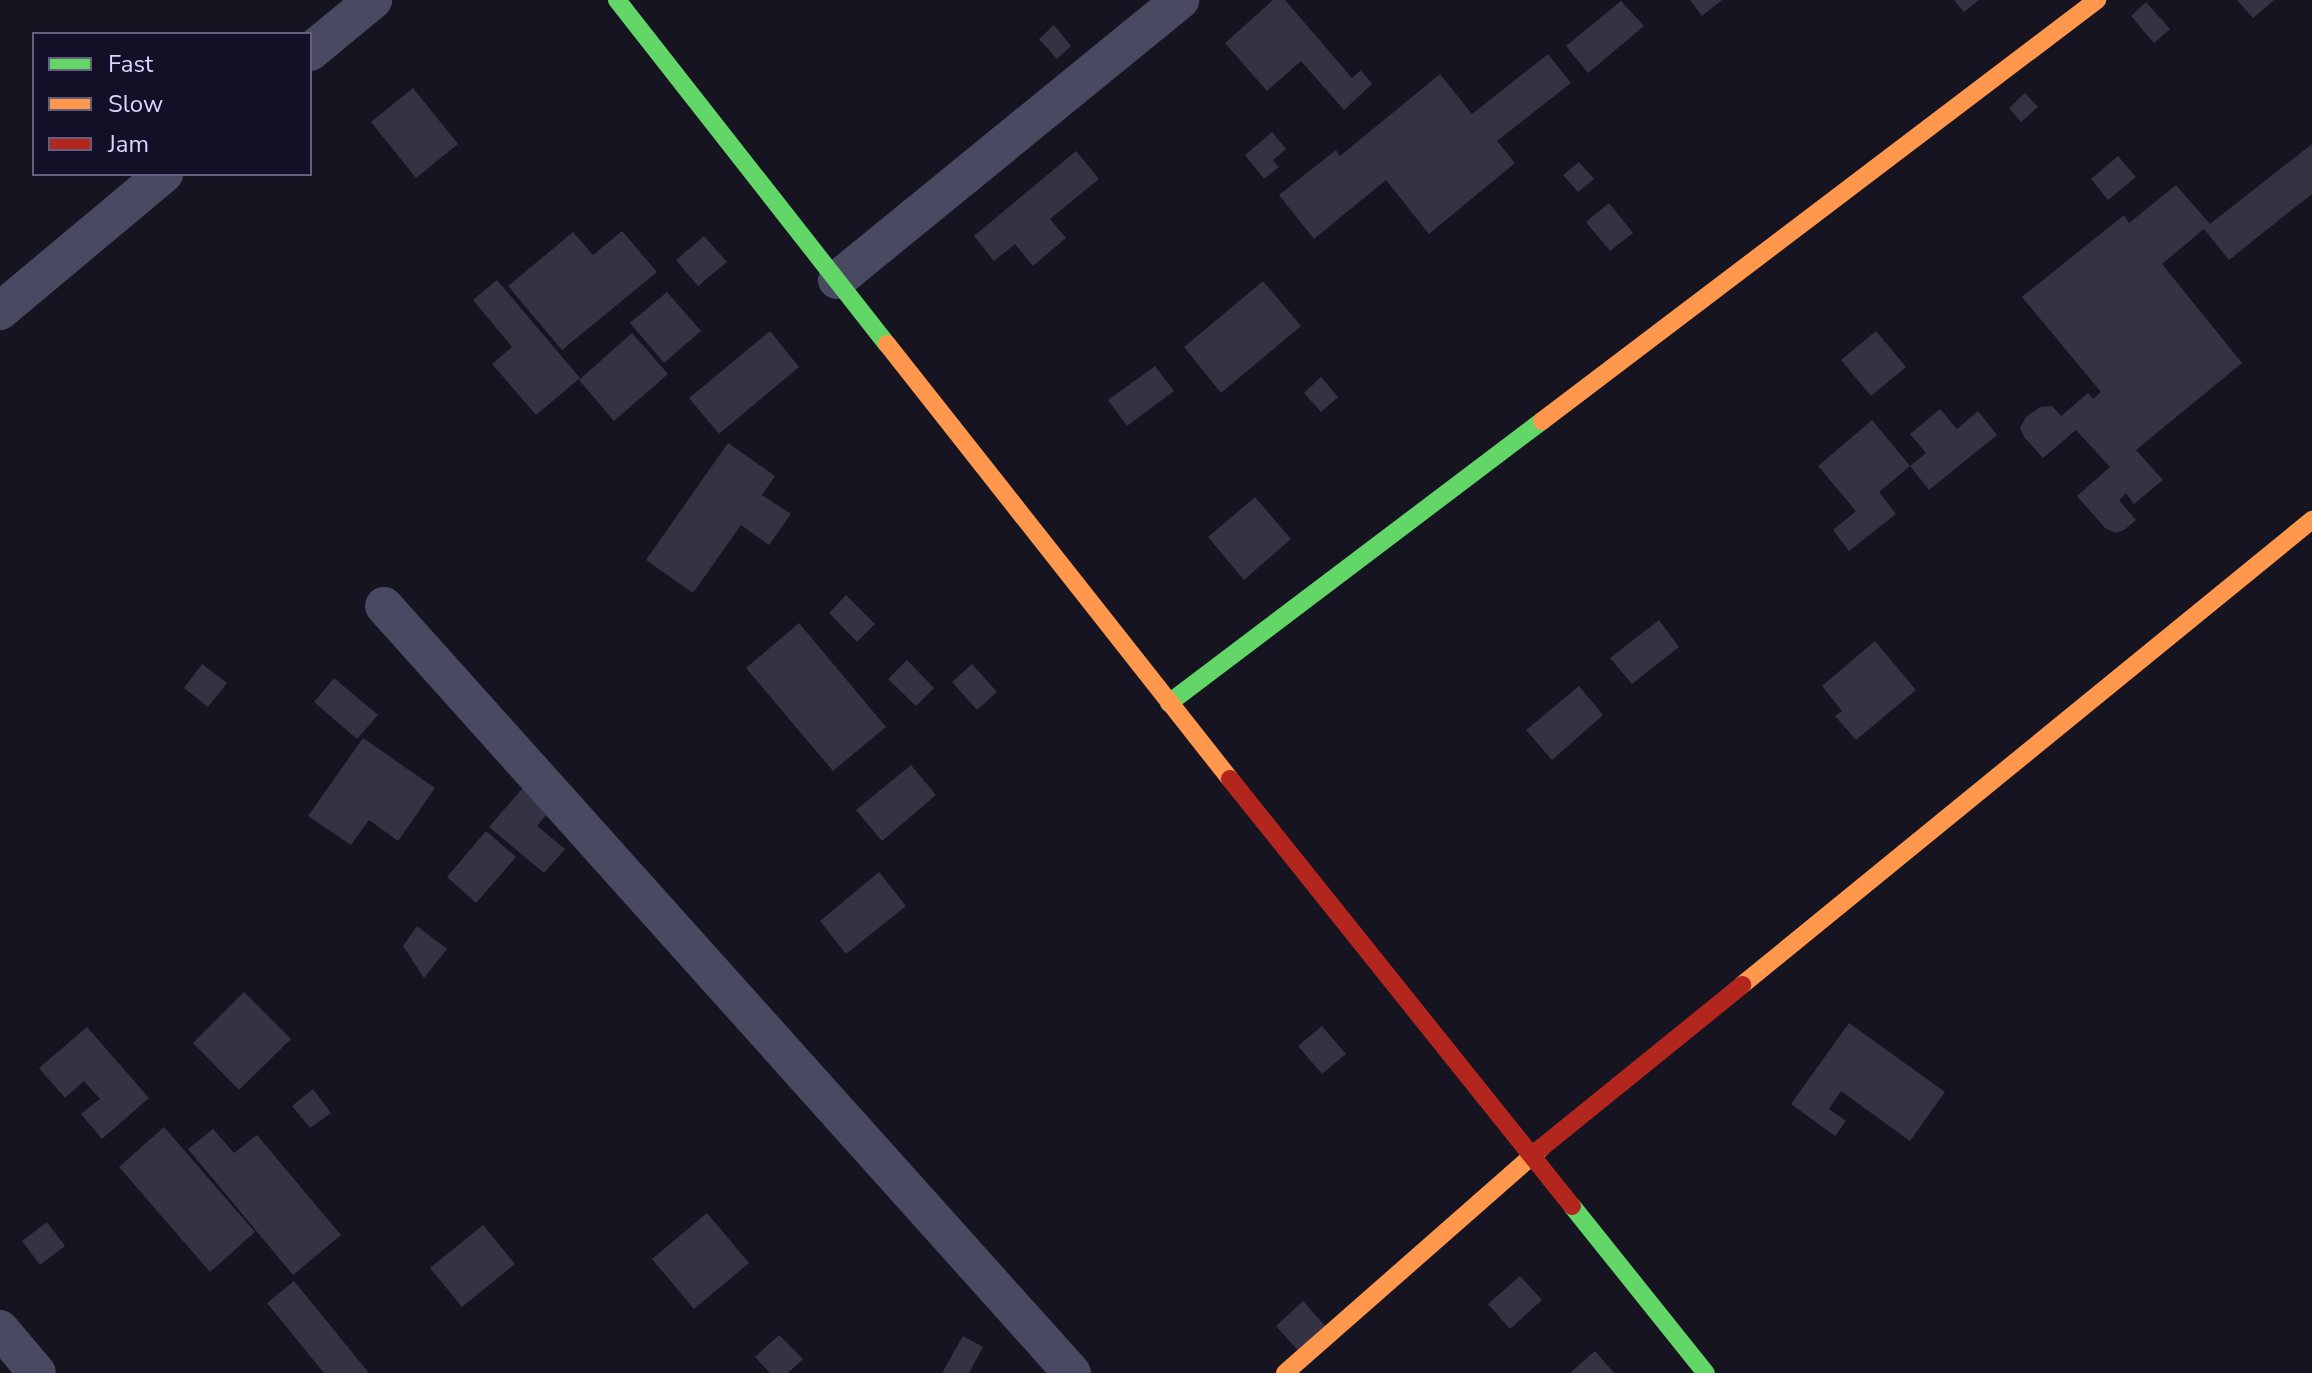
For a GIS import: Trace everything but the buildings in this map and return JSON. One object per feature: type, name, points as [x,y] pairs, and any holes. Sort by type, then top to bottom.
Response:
[{"type":"street","points":[[312,50],[373,0]]},
{"type":"street","points":[[617,0],[1169,703],[1706,1373]]},
{"type":"street","points":[[837,280],[1180,0]]},
{"type":"street","points":[[1169,703],[2097,0]]},
{"type":"street","points":[[0,311],[162,176]]},
{"type":"street","points":[[1285,1373],[1531,1157],[2312,520]]},
{"type":"street","points":[[384,606],[1072,1373]]},
{"type":"street","points":[[0,1329],[37,1373]]},
{"type":"traffic: fast","points":[[617,0],[887,344]]},
{"type":"traffic: fast","points":[[1169,703],[1542,421]]},
{"type":"traffic: fast","points":[[1572,1206],[1706,1373]]},
{"type":"traffic: slow","points":[[1542,421],[2097,0]]},
{"type":"traffic: slow","points":[[887,344],[1230,779]]},
{"type":"traffic: slow","points":[[1742,985],[2312,520]]},
{"type":"traffic: slow","points":[[1285,1373],[1541,1148]]},
{"type":"traffic: jam","points":[[1230,779],[1572,1206]]},
{"type":"traffic: jam","points":[[1541,1148],[1742,985]]}]
